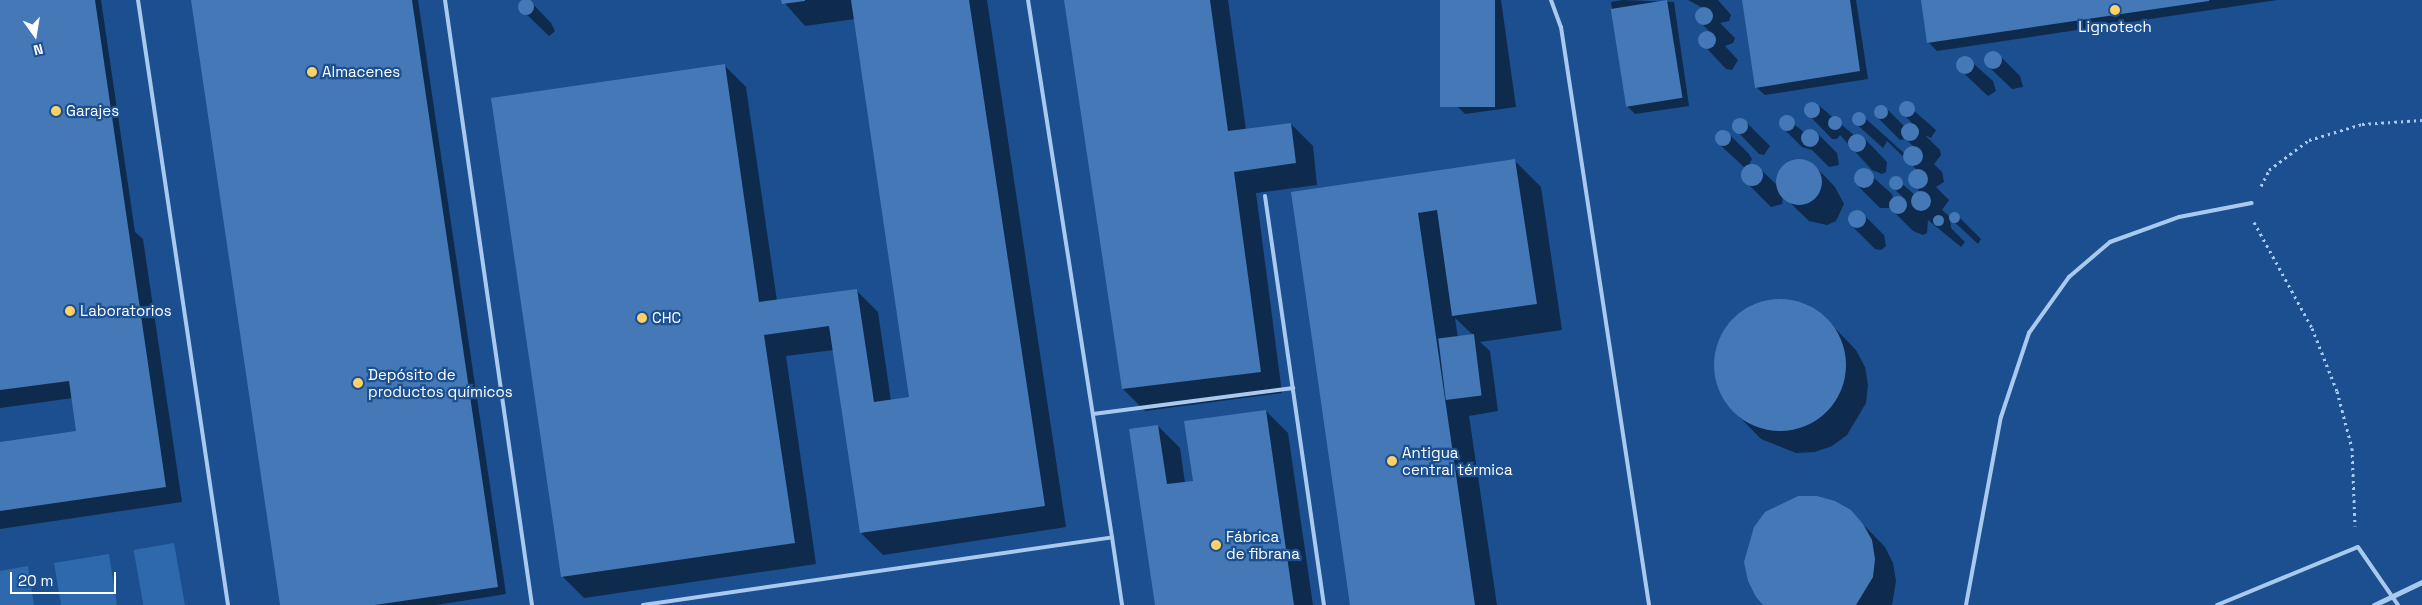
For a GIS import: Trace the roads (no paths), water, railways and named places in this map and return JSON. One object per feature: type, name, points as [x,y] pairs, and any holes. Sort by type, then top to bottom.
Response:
[{"type":"street","points":[[2374,605],[2422,582]]},
{"type":"lane","points":[[138,0],[228,605]]},
{"type":"lane","points":[[445,0],[532,605]]},
{"type":"lane","points":[[1028,0],[1122,605]]},
{"type":"lane","points":[[1551,0],[1561,27],[1649,605]]},
{"type":"lane","points":[[1265,196],[1324,605]]},
{"type":"lane","points":[[1966,605],[2001,417],[2029,333],[2040,317],[2069,277],[2110,242],[2179,217],[2252,203]]},
{"type":"lane","points":[[1093,414],[1293,388]]},
{"type":"lane","points":[[643,605],[1112,537]]},
{"type":"lane","points":[[2217,605],[2358,547],[2398,605]]},
{"type":"place","name":"Lignotech","points":[[2115,10]]},
{"type":"place","name":"Almacenes","points":[[312,72]]},
{"type":"place","name":"Garajes","points":[[56,111]]},
{"type":"place","name":"Laboratorios","points":[[70,311]]},
{"type":"place","name":"CHC","points":[[642,318]]},
{"type":"place","name":"Depósito de productos químicos","points":[[358,383]]},
{"type":"place","name":"Antigua central térmica","points":[[1392,461]]},
{"type":"place","name":"Fábrica de fibrana","points":[[1216,545]]}]
